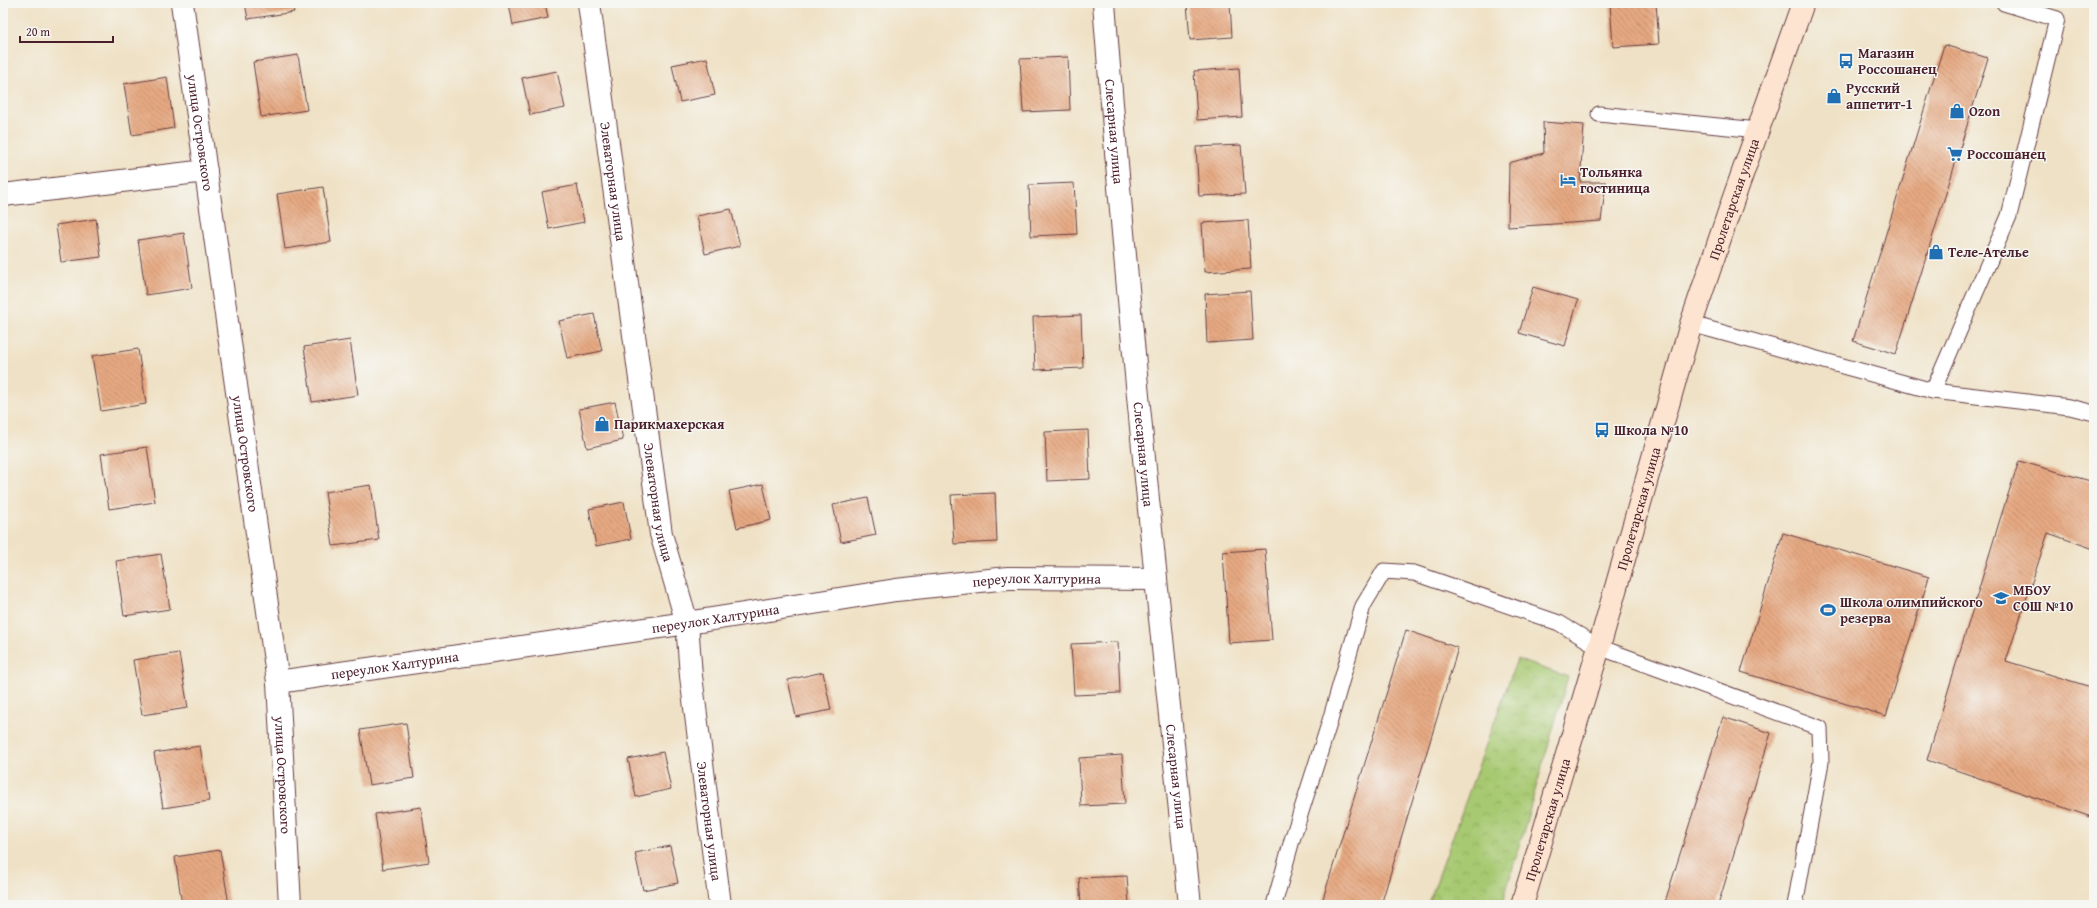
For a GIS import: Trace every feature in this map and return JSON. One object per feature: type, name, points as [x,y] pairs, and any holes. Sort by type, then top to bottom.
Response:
[{"type":"main road","name":"Пролетарская улица","points":[[1522,905],[1599,647],[1691,324],[1803,3]]},
{"type":"street","name":"улица Островского","points":[[182,3],[278,682],[290,905]]},
{"type":"street","name":"Элеваторная улица","points":[[589,3],[661,534],[686,623],[691,676],[720,905]]},
{"type":"street","name":"Слесарная улица","points":[[1104,3],[1116,163],[1156,579],[1190,905]]},
{"type":"street","points":[[3,195],[206,171]]},
{"type":"street","name":"переулок Халтурина","points":[[278,682],[686,623],[896,590],[1001,579],[1156,579]]},
{"type":"lane","points":[[1933,391],[2009,216],[2057,19],[2004,3]]},
{"type":"lane","points":[[1599,114],[1758,130]]},
{"type":"lane","points":[[1691,324],[1933,391],[2070,407],[2094,413]]},
{"type":"lane","points":[[1274,905],[1292,840],[1363,606],[1384,571],[1414,574],[1560,623],[1599,647],[1820,728],[1822,762],[1795,905]]},
{"type":"green space","points":[[1517,659],[1568,677],[1502,905],[1428,905]]},
{"type":"building","points":[[245,3],[292,3],[294,12],[248,19]]},
{"type":"building","points":[[509,3],[545,3],[548,18],[513,25]]},
{"type":"building","points":[[1187,3],[1230,3],[1232,37],[1190,40]]},
{"type":"building","points":[[1610,3],[1656,3],[1659,44],[1613,47]]},
{"type":"building","points":[[1944,45],[1988,58],[1896,354],[1853,341]]},
{"type":"building","points":[[298,55],[307,110],[261,117],[253,62]]},
{"type":"building","points":[[1068,57],[1070,110],[1023,112],[1020,59]]},
{"type":"building","points":[[707,58],[715,95],[680,102],[672,65]]},
{"type":"building","points":[[1239,68],[1242,117],[1197,120],[1194,71]]},
{"type":"building","points":[[557,71],[565,108],[530,115],[522,78]]},
{"type":"building","points":[[167,77],[174,128],[132,135],[124,84]]},
{"type":"building","points":[[1543,122],[1584,125],[1580,182],[1606,182],[1601,221],[1508,227],[1509,163],[1544,153]]},
{"type":"building","points":[[1241,145],[1245,194],[1199,196],[1196,147]]},
{"type":"building","points":[[1074,183],[1077,234],[1031,236],[1029,185]]},
{"type":"building","points":[[577,185],[584,222],[549,229],[542,192]]},
{"type":"building","points":[[323,187],[331,242],[285,249],[277,194]]},
{"type":"building","points":[[731,209],[740,246],[705,254],[697,216]]},
{"type":"building","points":[[96,219],[101,257],[61,262],[56,225]]},
{"type":"building","points":[[1248,220],[1251,269],[1205,272],[1202,223]]},
{"type":"building","points":[[184,233],[192,288],[146,295],[138,240]]},
{"type":"building","points":[[1533,287],[1578,300],[1565,346],[1519,333]]},
{"type":"building","points":[[1250,291],[1253,340],[1207,343],[1205,294]]},
{"type":"building","points":[[594,314],[602,351],[567,358],[559,321]]},
{"type":"building","points":[[1081,315],[1083,368],[1035,370],[1033,317]]},
{"type":"building","points":[[350,340],[358,395],[312,402],[304,347]]},
{"type":"building","points":[[138,349],[146,404],[101,411],[92,356]]},
{"type":"building","points":[[615,402],[623,440],[587,448],[579,409]]},
{"type":"building","points":[[1088,430],[1090,479],[1047,481],[1045,432]]},
{"type":"building","points":[[147,447],[155,502],[109,509],[101,454]]},
{"type":"building","name":"МБОУ СОШ №10","points":[[2019,461],[2094,482],[2094,549],[2048,533],[2006,661],[2094,688],[2094,818],[1927,760]]},
{"type":"building","points":[[763,484],[771,520],[737,528],[729,491]]},
{"type":"building","points":[[371,485],[379,540],[333,546],[325,492]]},
{"type":"building","points":[[995,493],[997,542],[954,544],[951,495]]},
{"type":"building","points":[[868,498],[876,535],[841,542],[833,505]]},
{"type":"building","points":[[624,502],[631,539],[596,546],[589,509]]},
{"type":"building","points":[[1783,533],[1929,577],[1886,716],[1741,672]]},
{"type":"building","points":[[1265,549],[1272,640],[1229,643],[1223,552]]},
{"type":"building","points":[[161,554],[170,609],[124,616],[116,561]]},
{"type":"building","points":[[1406,630],[1458,648],[1381,905],[1321,905]]},
{"type":"building","points":[[1118,642],[1120,693],[1074,695],[1071,644]]},
{"type":"building","points":[[179,653],[188,708],[142,715],[133,660]]},
{"type":"building","points":[[823,672],[831,710],[796,717],[788,680]]},
{"type":"building","points":[[1723,717],[1771,733],[1718,905],[1664,905]]},
{"type":"building","points":[[406,723],[414,778],[369,785],[360,730]]},
{"type":"building","points":[[200,746],[209,801],[163,808],[154,753]]},
{"type":"building","points":[[663,752],[671,789],[636,797],[628,759]]},
{"type":"building","points":[[1122,755],[1125,804],[1081,806],[1079,758]]},
{"type":"building","points":[[421,807],[429,862],[383,869],[375,814]]},
{"type":"building","points":[[670,846],[678,883],[643,890],[635,853]]},
{"type":"building","points":[[220,850],[229,905],[182,905],[175,857]]},
{"type":"building","points":[[1127,876],[1129,905],[1081,905],[1079,878]]},
{"type":"place","name":"Магазин Россошанец","points":[[1846,61]]},
{"type":"place","name":"Русский аппетит-1","points":[[1834,96]]},
{"type":"place","name":"Ozon","points":[[1957,111]]},
{"type":"place","name":"Россошанец","points":[[1955,154]]},
{"type":"place","name":"Тольянка гостиница","points":[[1568,180]]},
{"type":"place","name":"Теле-Ателье","points":[[1936,252]]},
{"type":"place","name":"Парикмахерская","points":[[602,424]]},
{"type":"place","name":"Школа №10","points":[[1602,430]]},
{"type":"place","name":"МБОУ СОШ №10","points":[[2001,598]]},
{"type":"place","name":"Школа олимпийского резерва","points":[[1828,610]]}]
